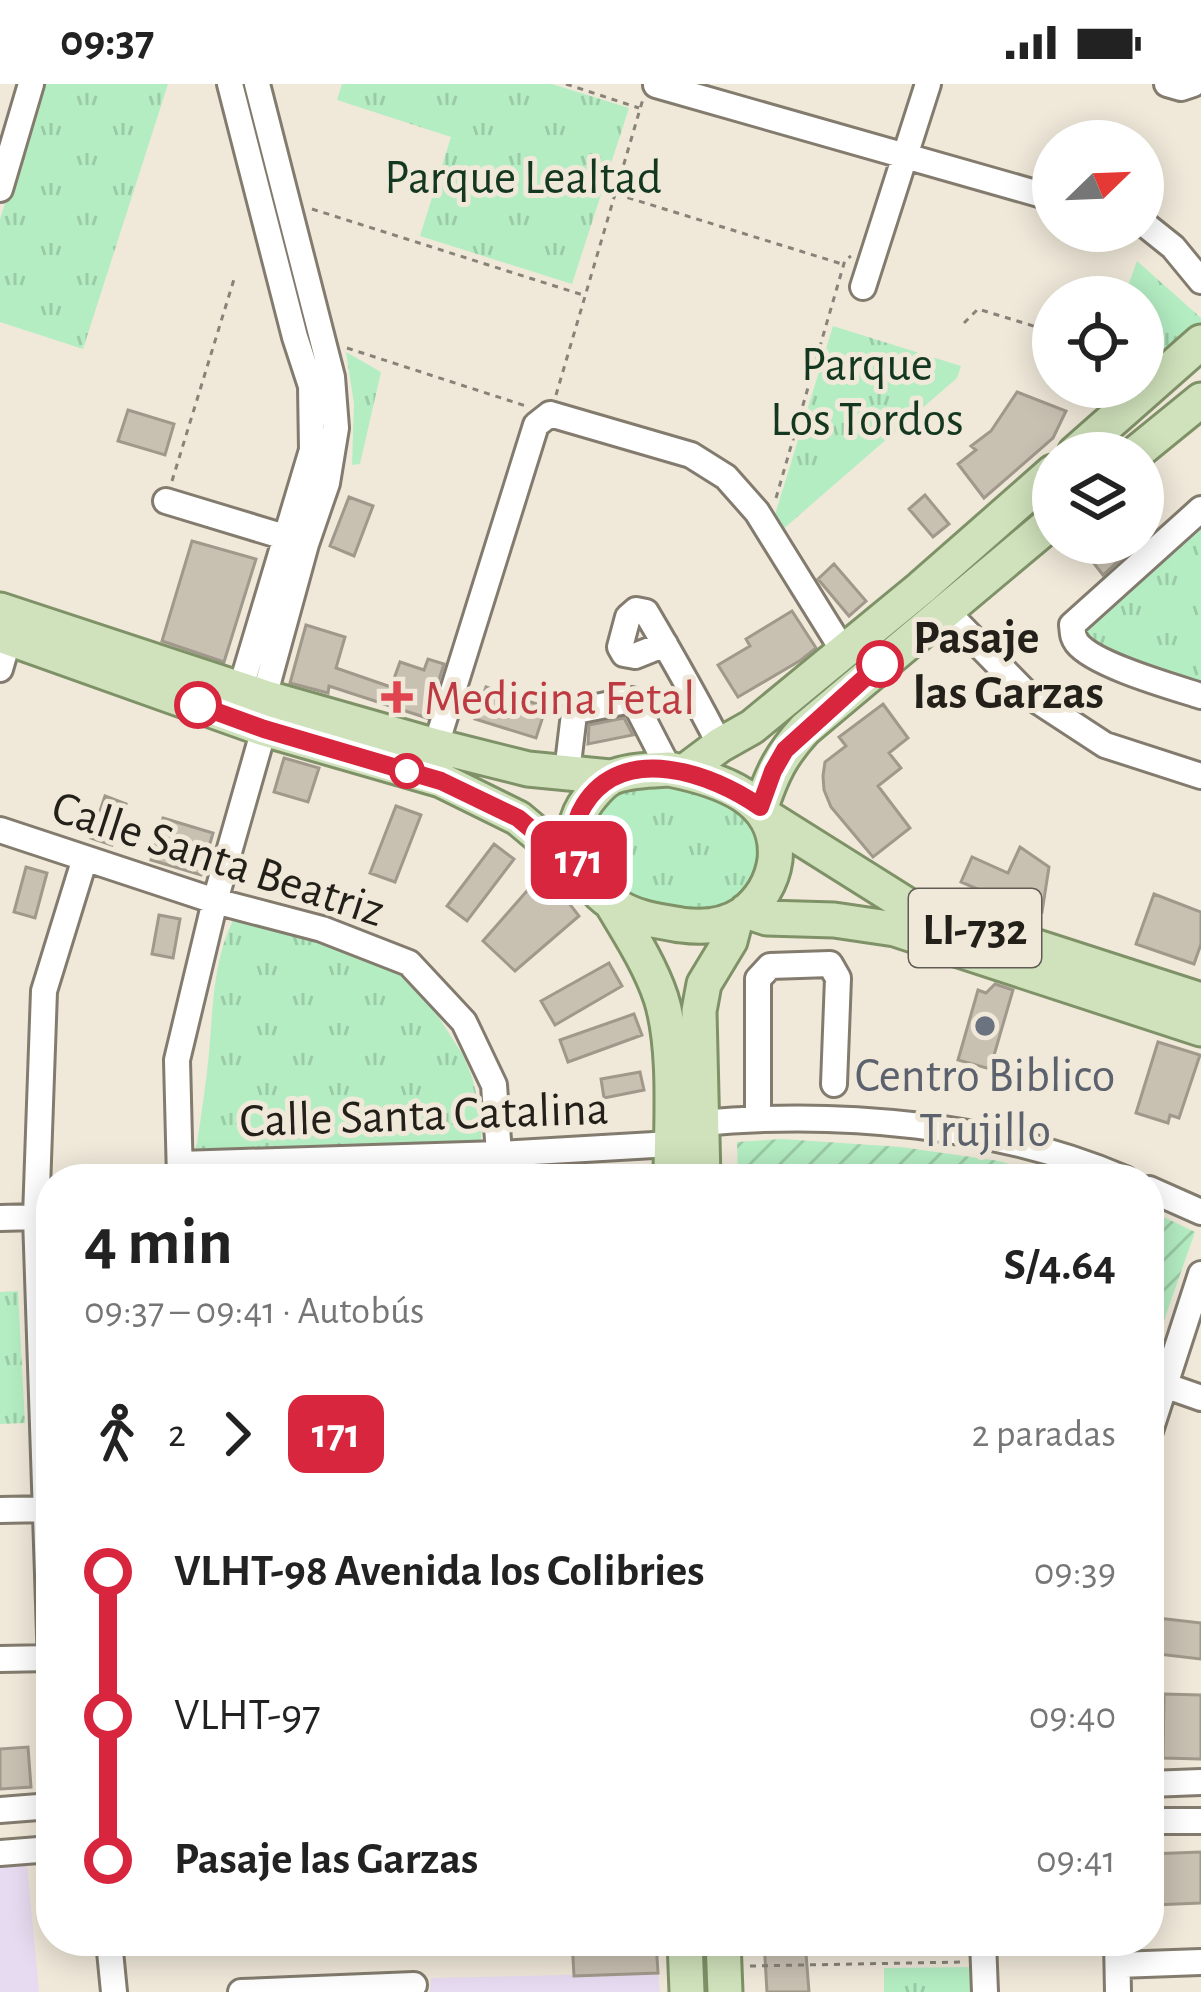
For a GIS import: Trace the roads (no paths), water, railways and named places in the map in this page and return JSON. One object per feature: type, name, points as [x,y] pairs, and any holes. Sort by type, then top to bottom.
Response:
[{"type":"main road","points":[[1099,432],[1201,342]]},
{"type":"main road","points":[[1162,432],[1201,400]]},
{"type":"main road","points":[[676,771],[752,728],[1032,490]]},
{"type":"main road","points":[[702,1164],[699,1011],[704,985],[741,915],[760,897],[774,868],[776,850],[764,812],[773,771],[785,750],[862,679],[1032,538]]},
{"type":"main road","points":[[2,638],[438,763],[610,777],[642,770],[676,771],[721,782],[764,812]]},
{"type":"main road","points":[[438,763],[518,818],[586,875],[612,904],[644,959],[669,1032],[671,1164]]},
{"type":"main road","points":[[586,875],[575,853],[574,831],[581,808],[610,777]]},
{"type":"main road","name":"LI-732","points":[[764,812],[908,904],[930,926],[1201,1030]]},
{"type":"main road","points":[[612,904],[646,920],[693,926],[710,926],[741,915]]},
{"type":"main road","name":"LI-732","points":[[741,915],[895,929],[930,926],[1201,1000]]},
{"type":"main road","points":[[686,1956],[687,1992]]},
{"type":"street","points":[[0,189],[31,84]]},
{"type":"street","points":[[230,84],[277,203],[332,377],[336,428],[327,483],[296,540]]},
{"type":"street","points":[[180,1164],[177,1060],[215,901],[250,707],[296,540],[312,450],[311,386],[295,337],[256,84]]},
{"type":"street","points":[[863,287],[928,84]]},
{"type":"street","points":[[1167,84],[1181,88],[1193,84]]},
{"type":"street","points":[[656,85],[1032,192]]},
{"type":"street","points":[[1164,240],[1201,281]]},
{"type":"street","points":[[438,763],[551,432],[550,414],[692,455],[726,477],[758,512],[844,652]]},
{"type":"street","points":[[166,500],[296,540]]},
{"type":"street","points":[[1201,509],[1072,625],[1085,650],[1201,696]]},
{"type":"street","points":[[945,610],[1027,694],[1066,720],[1105,745],[1201,776]]},
{"type":"street","points":[[665,644],[720,745]]},
{"type":"street","points":[[567,772],[574,714],[631,700],[676,771]]},
{"type":"street","name":"Calle Santa Beatriz","points":[[0,830],[215,901],[322,929],[409,963],[464,1022],[494,1085],[499,1154]]},
{"type":"street","points":[[38,1164],[44,991],[86,858]]},
{"type":"street","points":[[834,920],[830,964],[838,978],[834,1084]]},
{"type":"street","points":[[758,1118],[758,979],[770,966],[830,964]]},
{"type":"street","points":[[701,1123],[758,1118],[925,1125],[1087,1164]]},
{"type":"street","name":"Calle Santa Catalina","points":[[322,1164],[671,1144]]},
{"type":"street","points":[[1164,1196],[1201,1212]]},
{"type":"street","points":[[0,1218],[36,1217]]},
{"type":"street","points":[[1201,1274],[1164,1385],[1201,1398]]},
{"type":"street","points":[[0,1510],[36,1509]]},
{"type":"street","points":[[0,1659],[36,1660]]},
{"type":"street","points":[[1164,1783],[1201,1782]]},
{"type":"street","points":[[0,1810],[36,1807]]},
{"type":"street","points":[[1164,1821],[1201,1822]]},
{"type":"street","points":[[0,1853],[36,1850]]},
{"type":"street","points":[[110,1956],[114,1992]]},
{"type":"street","points":[[983,1956],[985,1992]]},
{"type":"street","points":[[1117,1956],[1118,1992]]},
{"type":"street","points":[[1145,1956],[1201,1962]]},
{"type":"street","points":[[241,1992],[415,1985]]},
{"type":"place","name":"Pasaje las Garzas","points":[[880,664]]},
{"type":"place","name":"Medicina Fetal","points":[[397,697]]},
{"type":"place","name":"Centro Biblico Trujillo","points":[[985,1026]]},
{"type":"park label","name":"Parque Lealtad","points":[[523,176]]},
{"type":"park label","name":"Parque Los Tordos","points":[[867,390]]}]
